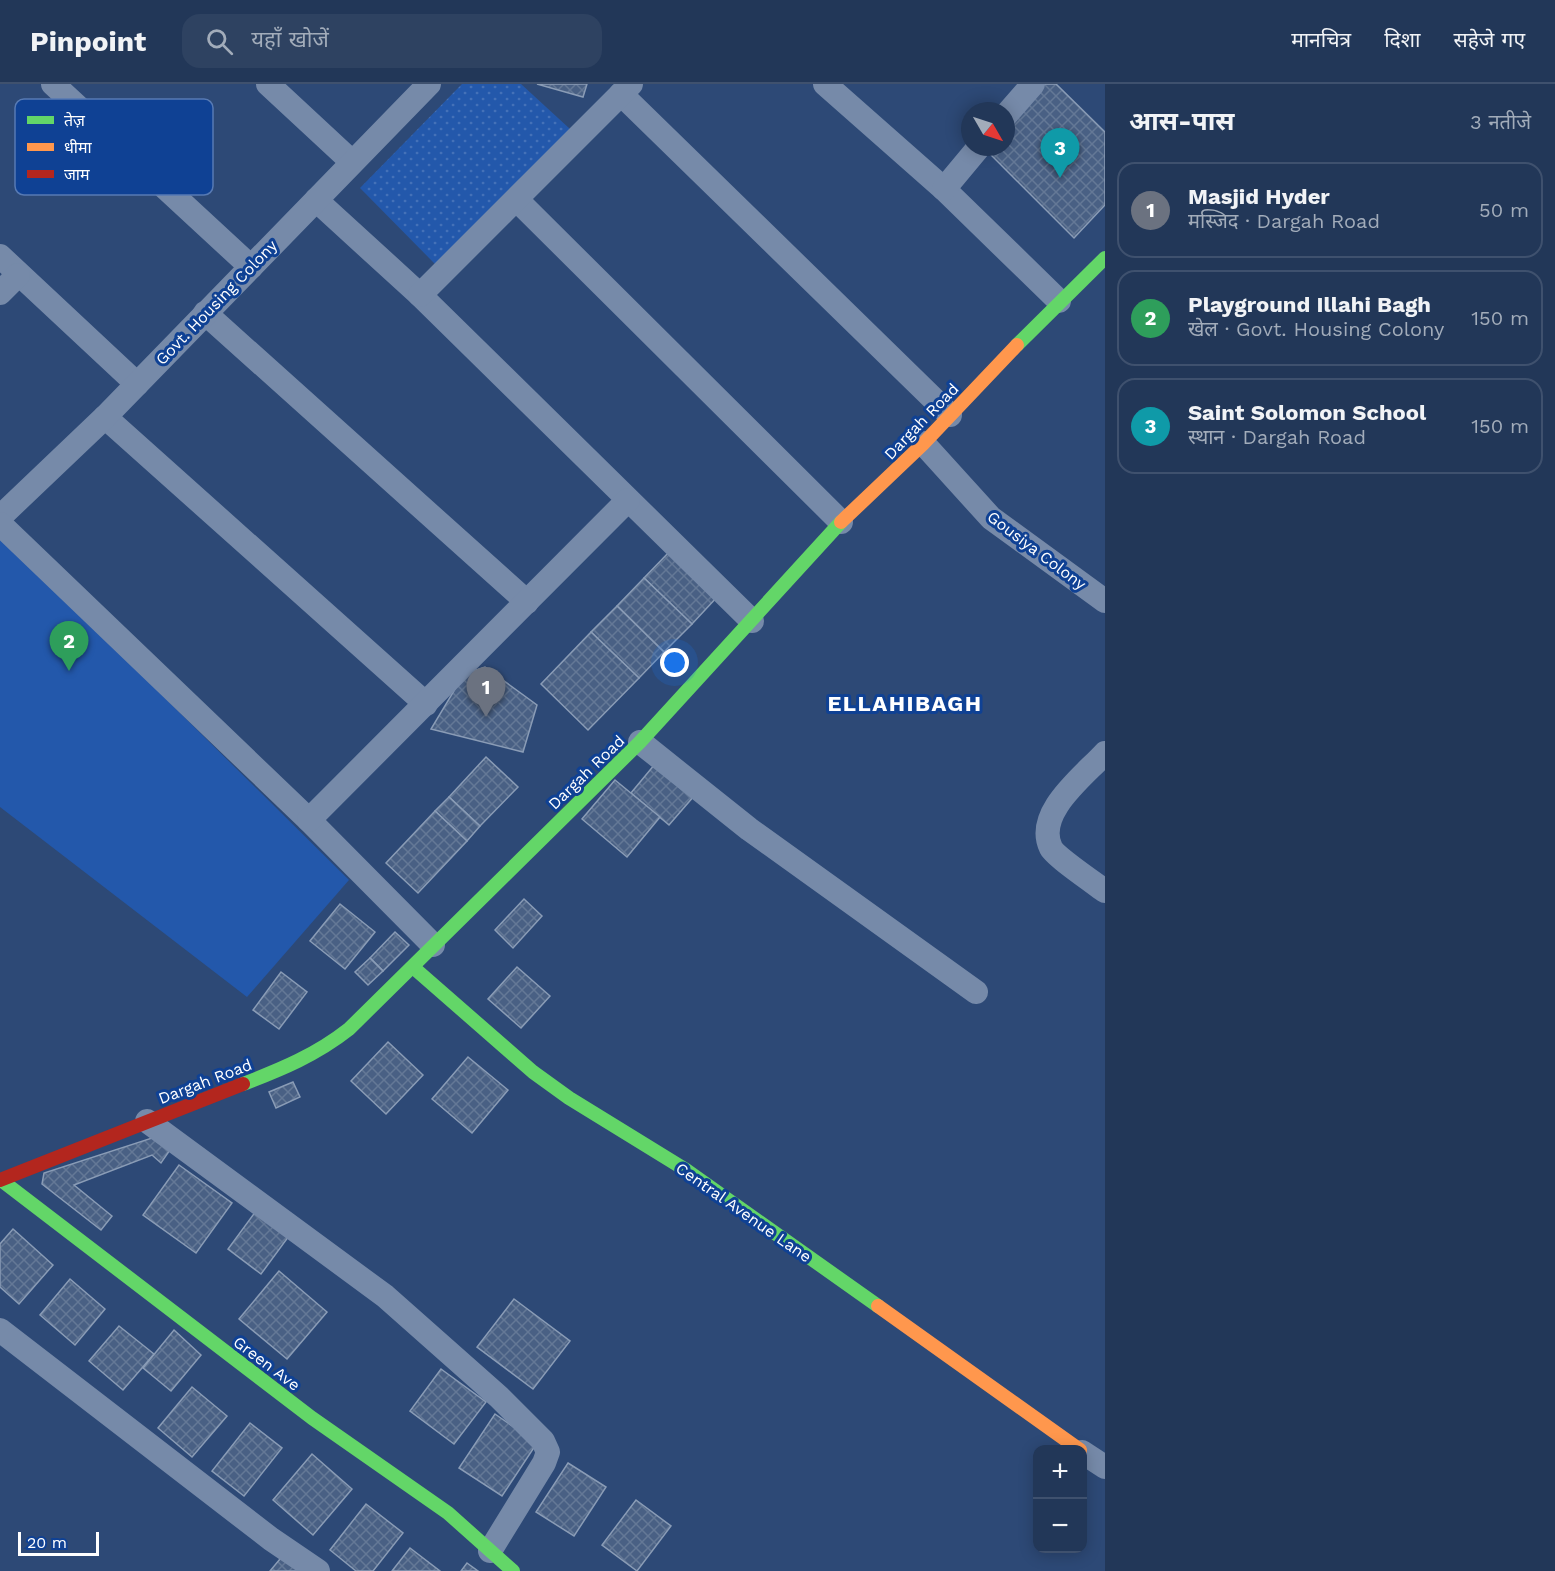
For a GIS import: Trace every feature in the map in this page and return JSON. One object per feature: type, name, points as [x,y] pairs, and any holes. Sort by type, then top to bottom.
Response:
[{"type":"street","points":[[53,84],[69,99]]},
{"type":"street","points":[[268,84],[351,161]]},
{"type":"street","name":"Govt. Housing Colony","points":[[0,517],[105,417],[351,161],[429,84]]},
{"type":"street","points":[[825,84],[944,189],[1059,301]]},
{"type":"street","points":[[1015,102],[1026,87]]},
{"type":"street","points":[[420,295],[626,89],[950,415]]},
{"type":"street","points":[[944,189],[972,156]]},
{"type":"street","points":[[173,195],[251,267]]},
{"type":"street","points":[[316,200],[420,295],[752,621]]},
{"type":"street","points":[[517,200],[842,522]]},
{"type":"street","points":[[0,256],[137,384]]},
{"type":"street","name":"Dargah Road","points":[[0,1180],[298,1063],[324,1049],[414,968],[433,945],[640,742],[842,522],[923,443],[1059,301],[1105,258]]},
{"type":"street","points":[[0,293],[18,275]]},
{"type":"street","points":[[205,314],[527,602]]},
{"type":"street","points":[[105,417],[426,704]]},
{"type":"street","name":"Gousiya Colony","points":[[923,443],[991,518],[1105,601]]},
{"type":"street","points":[[309,820],[628,500]]},
{"type":"street","points":[[0,524],[309,820],[433,945]]},
{"type":"street","points":[[640,742],[749,829],[975,992]]},
{"type":"street","points":[[1105,753],[1054,809],[1046,830],[1052,849],[1105,891]]},
{"type":"street","name":"Central Avenue Lane","points":[[414,968],[533,1072],[569,1098],[686,1170],[1074,1445]]},
{"type":"street","points":[[147,1121],[385,1296],[500,1397],[543,1441],[548,1452],[544,1463],[490,1551]]},
{"type":"street","name":"Green Ave","points":[[0,1180],[312,1418],[448,1513],[513,1571]]},
{"type":"street","points":[[0,1330],[271,1539],[318,1571]]},
{"type":"street","name":"Central Avenue Lane","points":[[1087,1454],[1105,1467]]},
{"type":"shaded area","points":[[462,84],[521,84],[570,129],[435,264],[360,188]]},
{"type":"shaded area","points":[[0,535],[349,880],[247,997],[0,807]]},
{"type":"building","points":[[537,84],[587,84],[583,97]]},
{"type":"building","points":[[1041,84],[1056,84],[1105,132],[1105,205],[1074,238],[992,156],[1015,156],[1015,116]]},
{"type":"building","points":[[671,550],[718,596],[692,624],[644,578]]},
{"type":"building","points":[[644,578],[692,624],[664,652],[617,606]]},
{"type":"building","points":[[617,606],[664,652],[639,678],[591,632]]},
{"type":"building","points":[[591,632],[639,678],[588,730],[541,684]]},
{"type":"building","points":[[485,667],[537,705],[523,752],[431,729],[464,674]]},
{"type":"building","points":[[486,757],[518,787],[480,826],[449,797]]},
{"type":"building","points":[[655,764],[694,796],[669,825],[631,793]]},
{"type":"building","points":[[615,780],[660,817],[627,857],[582,819]]},
{"type":"building","points":[[449,797],[480,826],[467,841],[435,811]]},
{"type":"building","points":[[435,811],[467,841],[418,893],[386,863]]},
{"type":"building","points":[[524,899],[542,916],[513,948],[495,930]]},
{"type":"building","points":[[340,904],[375,932],[345,969],[310,941]]},
{"type":"building","points":[[395,932],[409,945],[383,971],[370,958]]},
{"type":"building","points":[[370,958],[383,971],[368,985],[355,972]]},
{"type":"building","points":[[517,967],[550,996],[521,1028],[488,999]]},
{"type":"building","points":[[281,972],[307,992],[279,1029],[253,1010]]},
{"type":"building","points":[[388,1042],[423,1075],[386,1114],[351,1081]]},
{"type":"building","points":[[468,1057],[508,1090],[472,1133],[432,1099]]},
{"type":"building","points":[[293,1082],[300,1097],[276,1108],[269,1092]]},
{"type":"building","points":[[155,1137],[170,1150],[161,1163],[152,1155],[74,1185],[112,1216],[101,1230],[42,1184],[44,1173]]},
{"type":"building","points":[[179,1165],[232,1203],[196,1253],[143,1215]]},
{"type":"building","points":[[256,1211],[289,1236],[261,1274],[228,1249]]},
{"type":"building","points":[[13,1229],[53,1265],[19,1304],[0,1287],[0,1244]]},
{"type":"building","points":[[279,1271],[327,1312],[287,1359],[239,1319]]},
{"type":"building","points":[[70,1279],[105,1309],[75,1345],[40,1315]]},
{"type":"building","points":[[514,1299],[570,1341],[533,1389],[477,1347]]},
{"type":"building","points":[[119,1326],[154,1354],[123,1390],[89,1361]]},
{"type":"building","points":[[174,1330],[201,1355],[171,1391],[143,1368]]},
{"type":"building","points":[[441,1369],[486,1402],[454,1444],[410,1411]]},
{"type":"building","points":[[192,1387],[227,1416],[192,1457],[158,1428]]},
{"type":"building","points":[[495,1414],[537,1443],[502,1496],[459,1468]]},
{"type":"building","points":[[250,1423],[282,1448],[244,1496],[212,1471]]},
{"type":"building","points":[[312,1454],[352,1489],[313,1535],[273,1500]]},
{"type":"building","points":[[568,1463],[606,1487],[574,1536],[536,1512]]},
{"type":"building","points":[[636,1500],[671,1526],[637,1571],[602,1545]]},
{"type":"building","points":[[366,1504],[403,1533],[373,1571],[356,1571],[330,1550]]},
{"type":"building","points":[[410,1548],[440,1571],[392,1571]]},
{"type":"building","points":[[285,1553],[307,1571],[270,1571]]},
{"type":"building","points":[[467,1563],[478,1571],[461,1571]]},
{"type":"traffic: fast","points":[[1017,345],[1105,258]]},
{"type":"traffic: fast","points":[[243,1084],[298,1061],[349,1029],[640,742],[841,522]]},
{"type":"traffic: fast","points":[[414,968],[533,1072],[569,1098],[686,1170],[878,1306]]},
{"type":"traffic: fast","points":[[1,1180],[312,1418],[448,1513],[513,1571]]},
{"type":"traffic: slow","points":[[841,522],[923,444],[1017,345]]},
{"type":"traffic: slow","points":[[878,1306],[1073,1445]]},
{"type":"traffic: jam","points":[[0,1180],[243,1084]]},
{"type":"place","name":"Saint Solomon School","points":[[1060,178]]},
{"type":"place","name":"Playground Illahi Bagh","points":[[69,671]]},
{"type":"place","name":"Masjid Hyder","points":[[486,717]]},
{"type":"district","name":"ELLAHIBAGH","points":[[905,703]]}]
